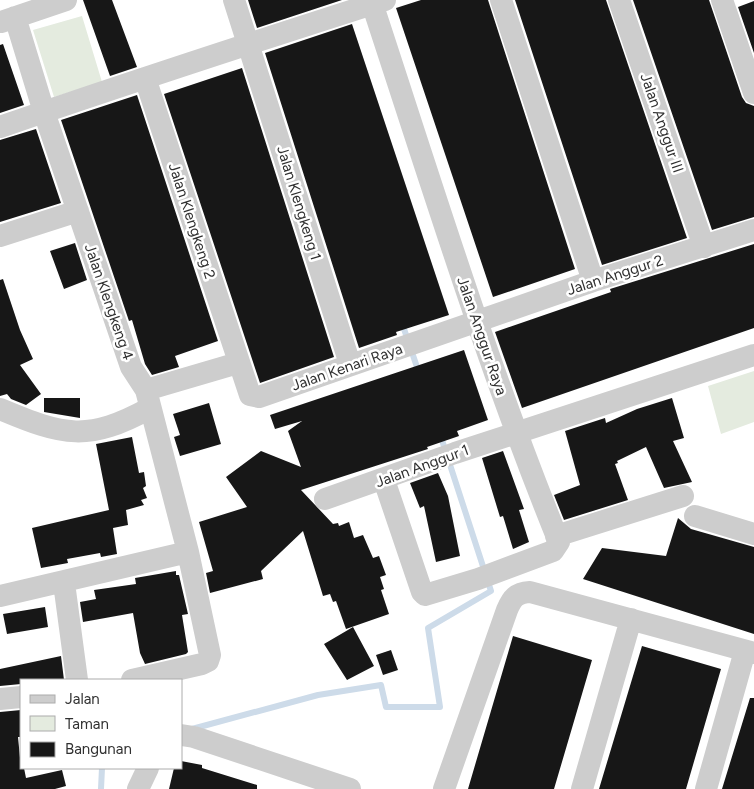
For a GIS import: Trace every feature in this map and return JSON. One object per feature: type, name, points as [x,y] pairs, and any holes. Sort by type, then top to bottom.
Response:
[{"type":"street","points":[[7,20],[66,0]]},
{"type":"street","name":"Jalan Klengkeng 1","points":[[234,0],[350,364]]},
{"type":"street","points":[[501,0],[593,281]]},
{"type":"street","name":"Jalan Anggur III","points":[[619,0],[704,247]]},
{"type":"street","points":[[722,0],[753,86]]},
{"type":"street","points":[[0,127],[248,42],[302,28],[376,1]]},
{"type":"street","name":"Jalan Anggur Raya","points":[[376,1],[476,323],[515,433],[556,536]]},
{"type":"street","name":"Jalan Klengkeng 4","points":[[7,20],[44,112],[131,367],[148,399],[188,552],[210,655],[208,661],[136,679]]},
{"type":"street","name":"Jalan Klengkeng 2","points":[[145,78],[238,363]]},
{"type":"street","points":[[0,236],[78,211]]},
{"type":"street","name":"Jalan Anggur 2","points":[[476,323],[593,281],[754,230]]},
{"type":"street","name":"Jalan Kenari Raya","points":[[238,363],[246,390],[250,395],[259,397],[350,364],[476,323]]},
{"type":"street","points":[[515,433],[754,355]]},
{"type":"street","points":[[0,409],[39,426],[79,432],[105,429],[148,399],[238,363]]},
{"type":"street","name":"Jalan Anggur 1","points":[[327,499],[515,433]]},
{"type":"street","points":[[384,480],[422,592],[425,595],[431,595],[478,579],[553,551],[558,547],[556,536],[683,496]]},
{"type":"street","points":[[695,516],[754,534]]},
{"type":"street","points":[[0,596],[188,552]]},
{"type":"street","points":[[64,582],[77,679]]},
{"type":"street","points":[[444,789],[512,598],[520,593],[530,592],[750,652],[706,789]]},
{"type":"street","points":[[582,789],[631,619]]},
{"type":"street","points":[[0,699],[20,697]]},
{"type":"street","points":[[182,735],[194,737],[350,789]]},
{"type":"street","points":[[138,789],[148,769]]},
{"type":"green space","points":[[82,16],[102,82],[54,97],[33,30]]},
{"type":"green space","points":[[754,371],[754,422],[721,434],[708,386]]},
{"type":"building","points":[[83,0],[112,0],[137,67],[110,76]]},
{"type":"building","points":[[248,0],[342,0],[257,28]]},
{"type":"building","points":[[421,0],[488,0],[575,269],[493,297],[396,8]]},
{"type":"building","points":[[515,0],[606,0],[687,238],[602,265]]},
{"type":"building","points":[[633,0],[709,0],[742,97],[746,103],[754,106],[754,217],[712,230]]},
{"type":"building","points":[[754,1],[754,53],[738,7]]},
{"type":"building","points":[[352,24],[449,315],[396,332],[397,335],[359,348],[265,53]]},
{"type":"building","points":[[3,44],[24,105],[0,113],[0,45]]},
{"type":"building","points":[[242,68],[334,357],[260,383],[164,94]]},
{"type":"building","points":[[137,95],[218,341],[175,356],[179,367],[152,375],[145,364],[132,320],[129,321],[61,120]]},
{"type":"building","points":[[36,129],[61,203],[0,222],[0,140]]},
{"type":"building","points":[[75,243],[87,280],[64,289],[50,251]]},
{"type":"building","points":[[754,244],[754,328],[522,408],[495,332],[611,292],[610,289]]},
{"type":"building","points":[[3,279],[20,330],[33,359],[20,365],[41,394],[26,405],[11,399],[7,394],[0,396],[0,280]]},
{"type":"building","points":[[464,350],[488,420],[457,431],[459,436],[427,447],[428,449],[301,490],[333,524],[338,523],[339,526],[349,522],[354,538],[363,535],[373,558],[379,556],[386,575],[380,577],[384,589],[381,590],[389,614],[346,629],[336,601],[333,602],[330,594],[323,596],[303,531],[261,571],[263,579],[210,593],[206,573],[213,571],[199,522],[247,507],[226,477],[261,451],[301,467],[288,431],[302,421],[275,429],[270,415]]},
{"type":"building","points":[[44,398],[80,398],[80,418],[44,412]]},
{"type":"building","points":[[672,398],[684,438],[673,441],[692,482],[664,488],[646,447],[617,461],[618,463],[615,464],[628,500],[564,520],[554,495],[580,485],[565,431],[605,418],[606,423],[637,409]]},
{"type":"building","points":[[209,403],[221,444],[180,456],[174,437],[180,435],[173,414]]},
{"type":"building","points":[[132,437],[139,473],[144,472],[146,486],[143,488],[147,498],[141,500],[144,505],[126,510],[128,525],[113,528],[117,554],[101,557],[100,553],[67,559],[68,563],[41,568],[32,528],[109,510],[96,444]]},
{"type":"building","points":[[503,451],[524,509],[519,510],[529,542],[513,549],[503,516],[500,517],[482,458]]},
{"type":"building","points":[[438,473],[448,496],[460,556],[436,562],[424,506],[420,508],[410,483]]},
{"type":"building","points":[[678,518],[691,529],[754,547],[754,634],[583,579],[602,548],[666,556]]},
{"type":"building","points":[[176,571],[176,575],[179,575],[188,614],[182,615],[188,652],[186,654],[145,664],[140,653],[133,613],[83,622],[80,602],[96,599],[94,590],[136,584],[135,578]]},
{"type":"building","points":[[45,607],[48,627],[7,634],[3,614]]},
{"type":"building","points":[[353,627],[374,666],[347,680],[324,644]]},
{"type":"building","points":[[513,636],[592,660],[554,789],[468,789]]},
{"type":"building","points":[[642,646],[721,669],[686,789],[599,789]]},
{"type":"building","points":[[391,650],[398,670],[383,675],[376,655]]},
{"type":"building","points":[[61,656],[64,679],[20,679],[20,684],[0,686],[0,669]]},
{"type":"building","points":[[750,698],[754,698],[754,789],[722,789]]},
{"type":"building","points":[[20,710],[20,737],[18,737],[20,769],[24,769],[26,778],[62,770],[66,786],[55,789],[0,789],[0,712]]},
{"type":"building","points":[[182,761],[202,765],[202,768],[257,785],[257,789],[169,789],[174,769],[182,769]]},
{"type":"waterway","points":[[402,323],[419,373]]},
{"type":"waterway","points":[[192,729],[318,695],[381,685],[386,707],[440,707],[428,628],[491,591],[440,434]]},
{"type":"waterway","points":[[101,789],[102,769]]}]
